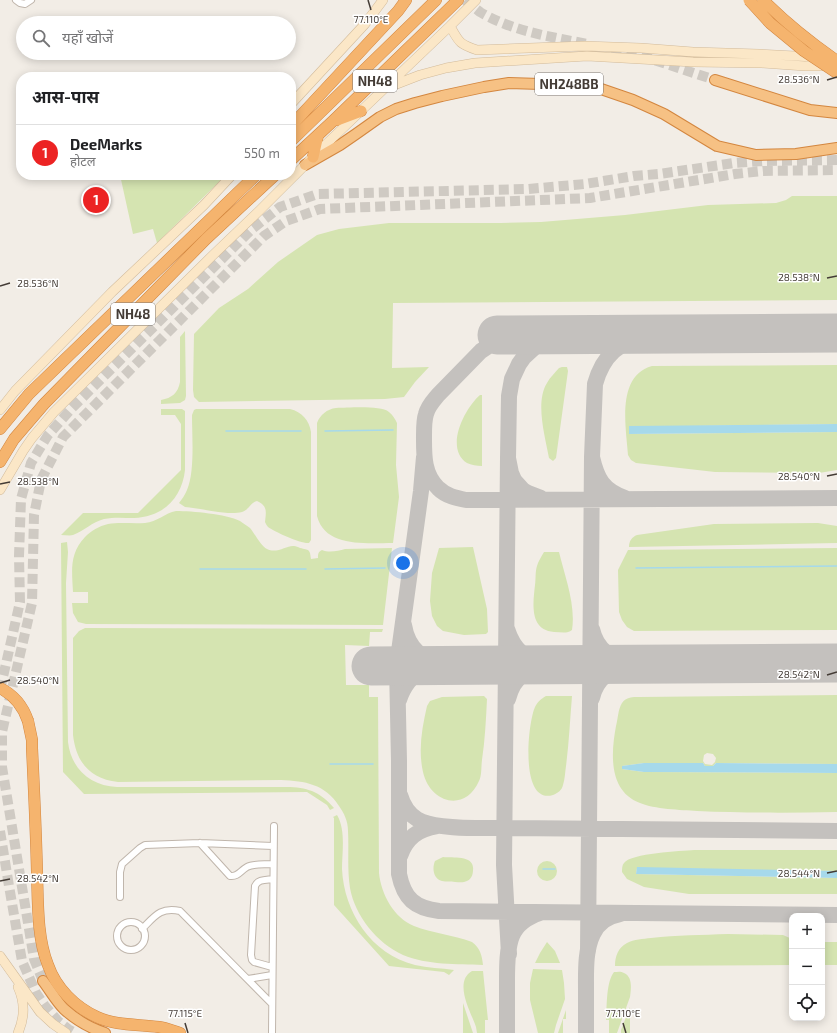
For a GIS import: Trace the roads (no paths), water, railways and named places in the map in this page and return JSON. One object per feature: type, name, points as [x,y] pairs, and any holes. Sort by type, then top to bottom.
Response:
[{"type":"highway","points":[[296,121],[398,11],[406,0]]},
{"type":"highway","name":"NH48","points":[[296,136],[436,0]]},
{"type":"highway","name":"NH48","points":[[296,155],[458,0]]},
{"type":"highway","points":[[749,0],[770,23],[804,52],[837,73]]},
{"type":"highway","points":[[763,0],[810,42],[837,61]]},
{"type":"highway","points":[[715,80],[810,110],[837,114]]},
{"type":"highway","name":"NH248BB","points":[[305,165],[340,145],[380,117],[396,109],[442,96],[509,83],[572,85],[601,89],[633,100],[664,114],[717,146],[756,155],[796,154],[837,148]]},
{"type":"highway","points":[[333,121],[361,111]]},
{"type":"highway","points":[[313,156],[318,135]]},
{"type":"highway","name":"NH48","points":[[0,429],[29,394],[251,180]]},
{"type":"highway","name":"NH48","points":[[0,462],[14,439],[44,404],[206,239],[270,180]]},
{"type":"highway","points":[[0,688],[12,696],[22,707],[28,722],[32,740],[39,918],[44,954],[53,977],[63,992],[76,1005],[109,1022],[161,1028],[180,1033]]},
{"type":"highway","points":[[43,981],[68,1012],[90,1027],[105,1033]]},
{"type":"main road","points":[[296,99],[365,24],[383,0]]},
{"type":"main road","points":[[296,174],[476,0]]},
{"type":"main road","points":[[450,26],[457,38],[462,43],[477,50],[585,46],[693,52],[837,57]]},
{"type":"main road","points":[[383,89],[420,75],[446,68],[475,63],[587,56],[693,62],[762,63],[805,66],[837,65]]},
{"type":"main road","points":[[296,166],[305,165]]},
{"type":"main road","points":[[0,410],[15,391],[112,292],[204,205],[227,180]]},
{"type":"main road","points":[[0,490],[29,442],[54,412],[290,180]]},
{"type":"main road","points":[[0,956],[40,1012],[66,1033]]},
{"type":"main road","points":[[0,966],[13,979],[22,998],[23,1019],[18,1033]]},
{"type":"street","points":[[16,0],[25,4],[31,0]]},
{"type":"street","points":[[272,1033],[274,826]]},
{"type":"street","points":[[120,897],[121,866],[142,846],[148,844],[200,843],[274,846]]},
{"type":"street","points":[[200,843],[230,876],[233,877],[237,876],[245,868],[251,865],[273,864]]},
{"type":"street","points":[[272,967],[254,962],[251,955],[255,886],[256,883],[261,880],[273,879]]},
{"type":"street","points":[[142,929],[162,911],[180,911],[272,1004]]},
{"type":"street","points":[[132,923],[138,925],[142,929],[144,938],[139,947],[134,950],[124,948],[117,940],[117,934],[122,925],[132,923]]},
{"type":"street","points":[[248,979],[272,975]]},
{"type":"water","points":[[837,424],[837,432],[629,434],[629,426]]},
{"type":"water","points":[[644,763],[703,763],[705,766],[713,766],[716,763],[837,764],[837,773],[644,772],[622,769],[622,766]]},
{"type":"water","points":[[637,867],[837,871],[837,878],[636,874]]},
{"type":"waterway","points":[[325,431],[393,430]]},
{"type":"waterway","points":[[226,431],[301,431]]},
{"type":"waterway","points":[[636,568],[837,566]]},
{"type":"waterway","points":[[325,569],[385,568]]},
{"type":"waterway","points":[[200,569],[306,569]]},
{"type":"waterway","points":[[330,764],[373,764]]},
{"type":"waterway","points":[[543,869],[555,869]]},
{"type":"tunnel","points":[[465,0],[492,19],[518,29],[588,44]]},
{"type":"tunnel","points":[[612,49],[639,55],[715,80]]},
{"type":"tunnel","points":[[0,690],[20,602],[19,556],[21,499],[31,463],[48,435],[72,408],[252,229],[280,207],[318,194],[528,189],[585,184],[734,163],[837,160]]},
{"type":"tunnel","points":[[43,981],[34,959],[2,767],[2,732],[32,603],[34,515],[41,480],[63,437],[264,236],[286,221],[320,209],[590,198],[735,174],[763,171],[837,170]]},
{"type":"tunnel","points":[[0,831],[22,961],[36,993],[45,1006],[58,1021],[75,1033]]},
{"type":"place","name":"DeeMarks","points":[[96,200]]}]
